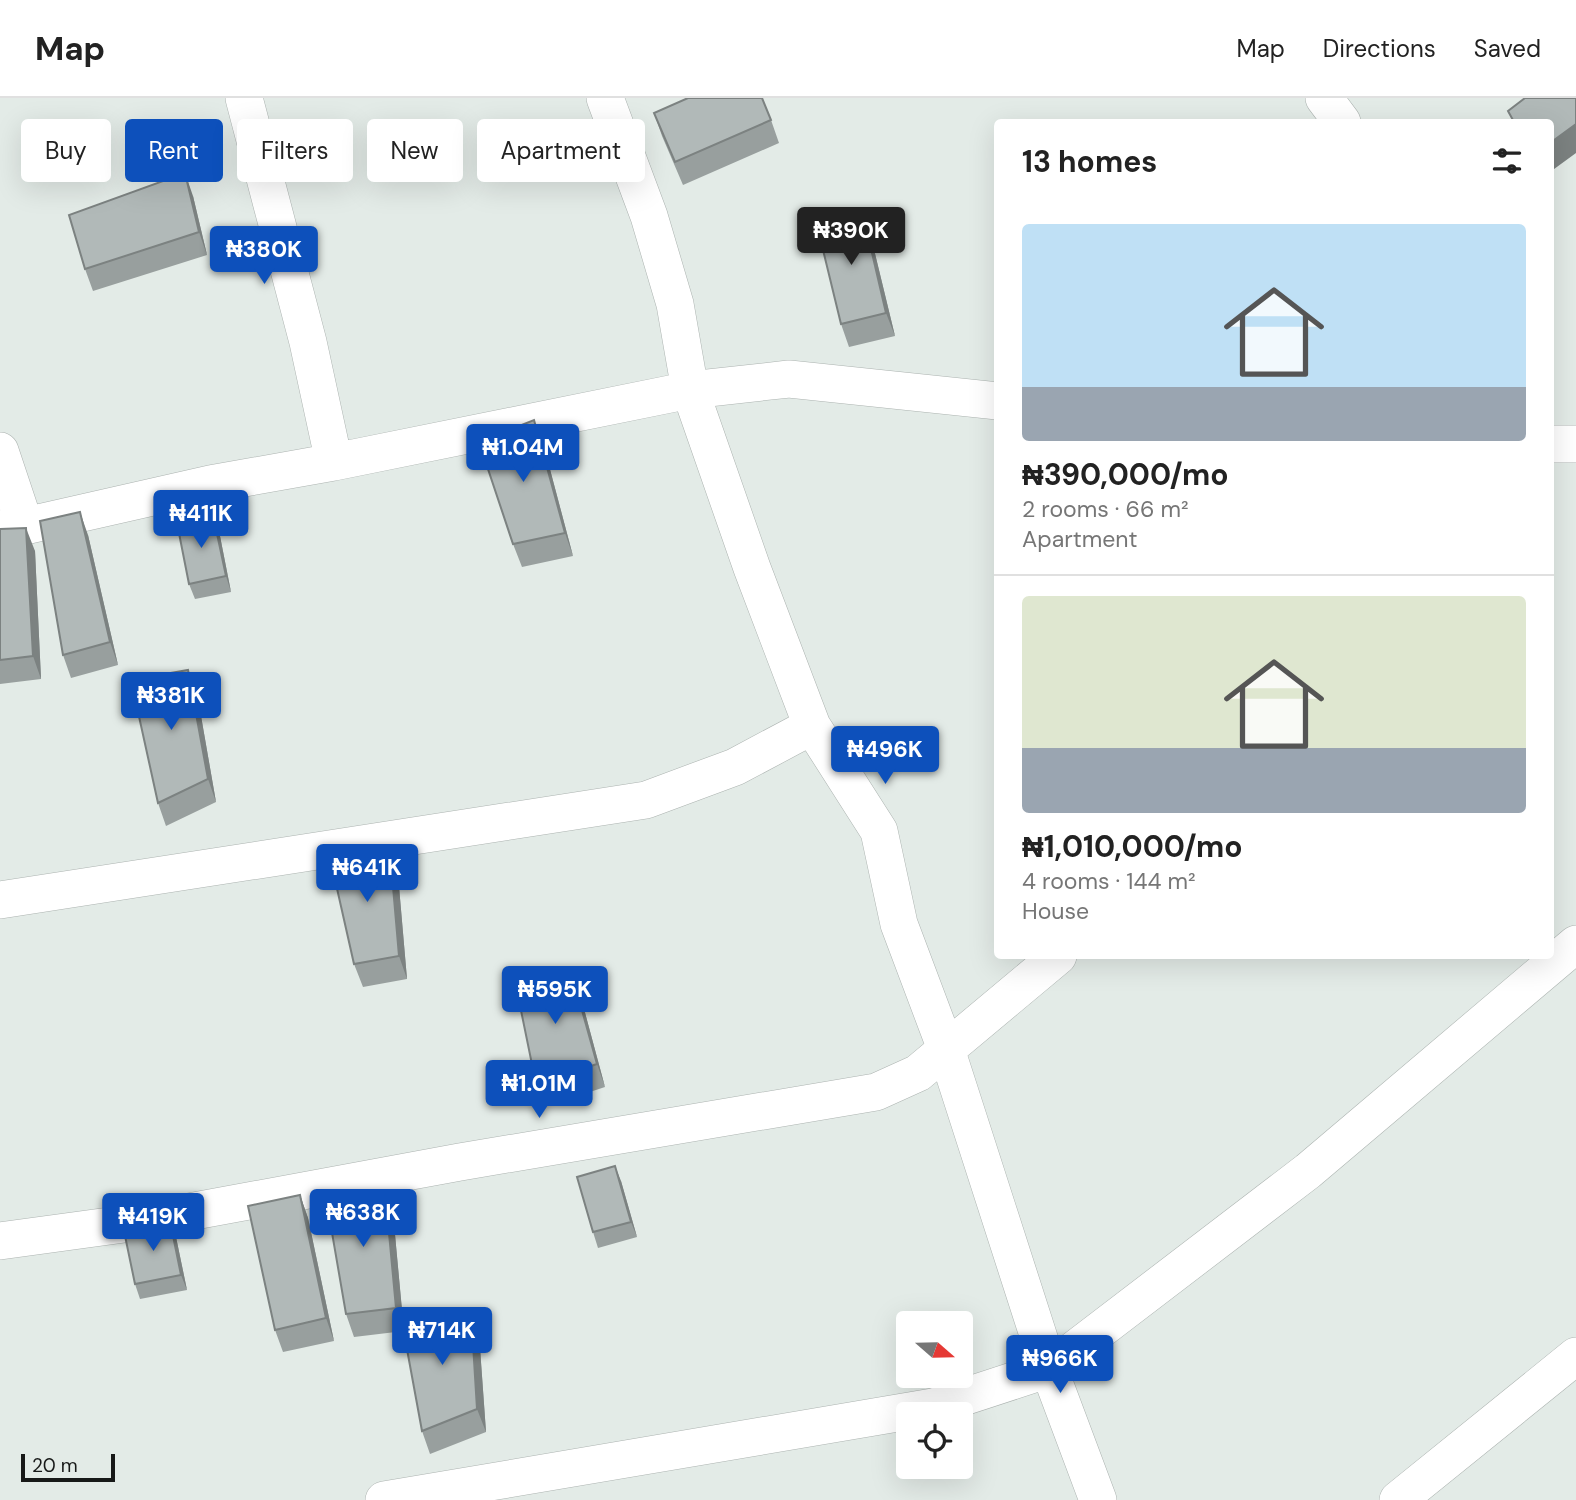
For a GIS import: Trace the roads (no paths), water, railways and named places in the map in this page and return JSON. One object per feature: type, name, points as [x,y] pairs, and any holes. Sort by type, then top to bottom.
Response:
[{"type":"street","points":[[244,98],[304,329],[334,462]]},
{"type":"street","points":[[605,98],[649,216],[675,304],[690,390],[752,568],[812,726],[879,831],[899,924],[946,1049],[1049,1369],[1098,1500]]},
{"type":"street","points":[[1324,98],[1340,119]]},
{"type":"street","points":[[0,451],[12,528],[210,484],[334,462],[690,390],[789,379],[994,401]]},
{"type":"street","points":[[1554,444],[1576,444]]},
{"type":"street","points":[[0,900],[646,800],[735,767],[812,726]]},
{"type":"street","points":[[384,1500],[933,1407],[1049,1369],[1308,1171],[1576,944]]},
{"type":"street","points":[[0,1241],[124,1224],[876,1092],[918,1073],[1054,959]]},
{"type":"street","points":[[1398,1500],[1576,1356]]}]
